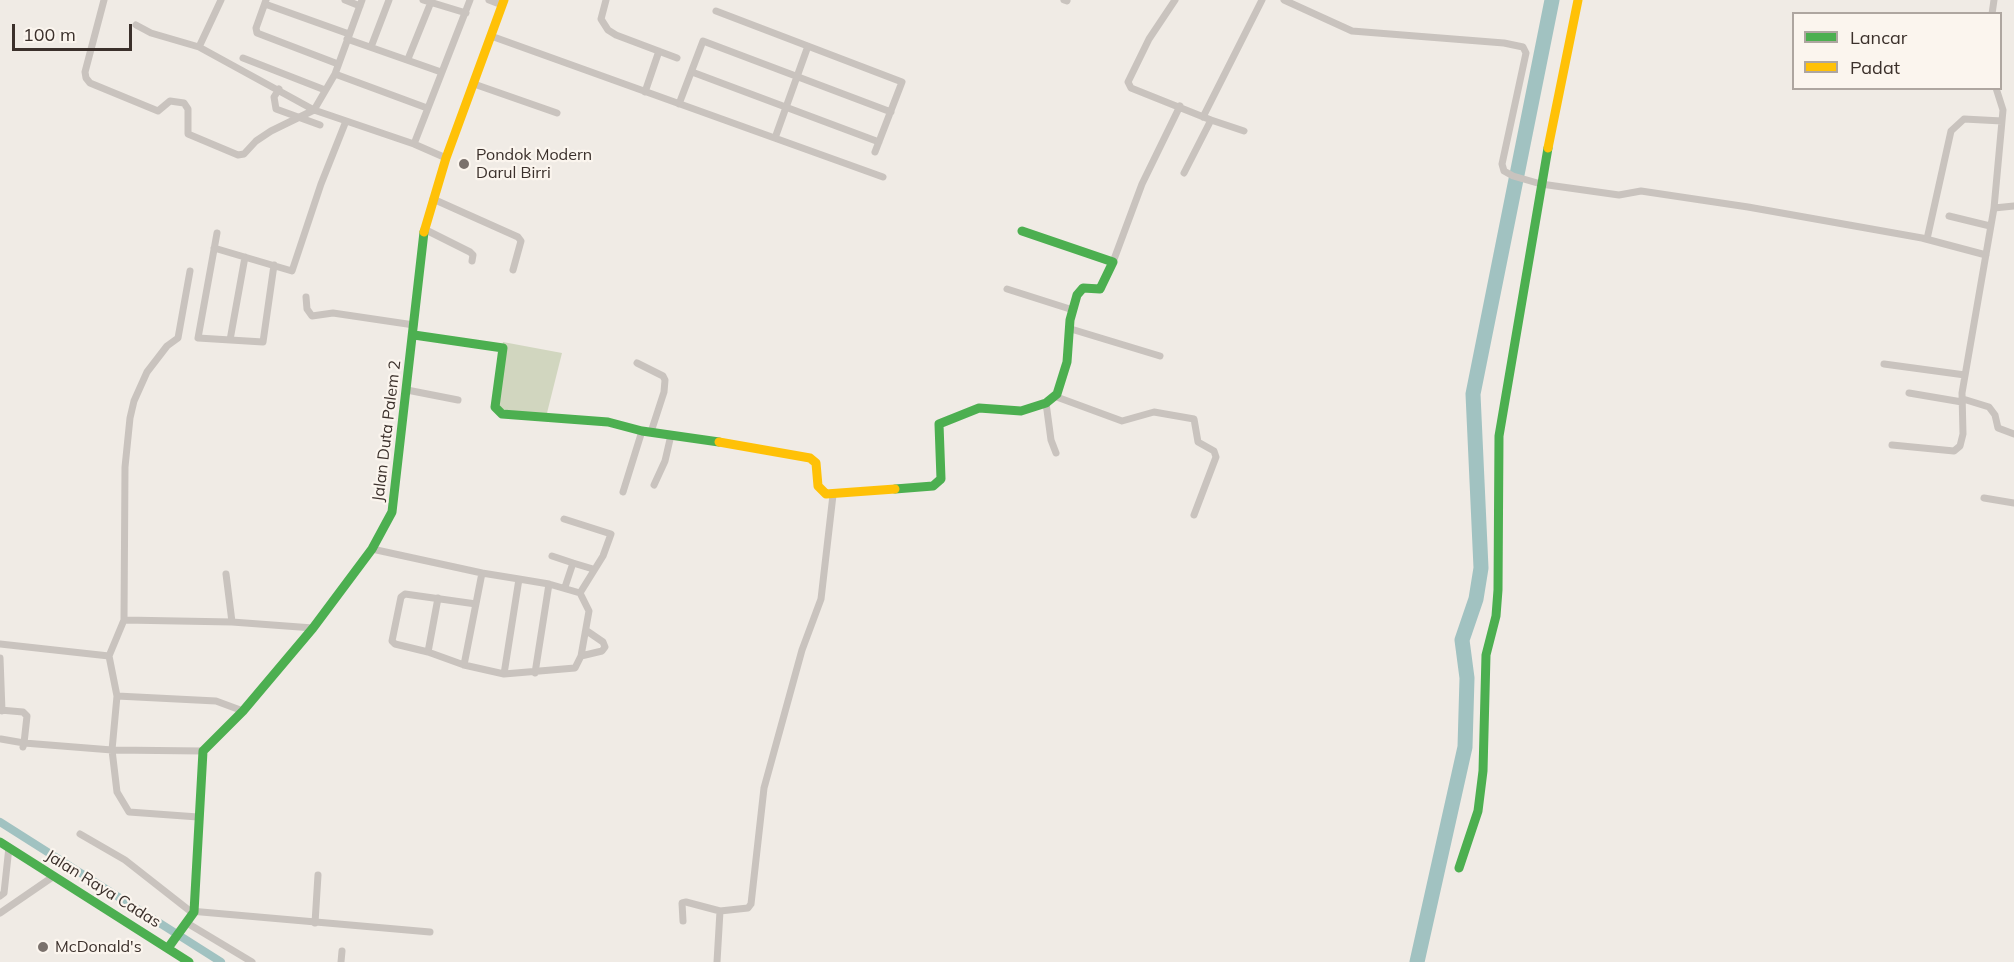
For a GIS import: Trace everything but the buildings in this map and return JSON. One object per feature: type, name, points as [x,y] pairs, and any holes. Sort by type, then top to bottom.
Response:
[{"type":"street","points":[[104,0],[85,72],[90,82],[158,111],[170,101],[184,103],[188,110],[188,134],[238,155],[244,154],[256,141],[297,117],[314,110],[335,74],[361,3],[345,0]]},
{"type":"street","points":[[199,47],[221,0]]},
{"type":"street","points":[[371,46],[389,0]]},
{"type":"street","points":[[423,0],[466,13]]},
{"type":"street","points":[[414,144],[470,0]]},
{"type":"street","points":[[489,0],[503,2]]},
{"type":"street","points":[[606,0],[601,19],[608,30],[677,58]]},
{"type":"street","points":[[1175,0],[1149,39],[1128,82],[1131,88],[1244,131]]},
{"type":"street","points":[[1203,117],[1262,0]]},
{"type":"street","points":[[1284,0],[1338,27],[1352,31],[1504,43],[1523,47],[1526,53],[1502,164],[1504,171],[1513,176],[1537,183],[1619,195],[1641,191],[1694,198],[1927,239],[1986,255]]},
{"type":"street","points":[[1459,868],[1478,811],[1483,771],[1486,655],[1496,616],[1498,590],[1499,435],[1537,183],[1578,0]]},
{"type":"street","points":[[338,64],[257,33],[256,28],[265,2],[348,37],[441,72]]},
{"type":"street","points":[[408,59],[431,2]]},
{"type":"street","name":"Jalan Duta Palem 2","points":[[203,752],[243,711],[313,628],[372,549],[392,512],[414,335],[424,229],[446,158],[503,2]]},
{"type":"street","points":[[716,11],[902,82],[875,152]]},
{"type":"street","points":[[136,25],[151,33],[199,47],[314,110],[414,144],[446,158]]},
{"type":"street","points":[[491,36],[883,177]]},
{"type":"street","points":[[679,104],[704,41],[891,112]]},
{"type":"street","points":[[775,138],[808,46]]},
{"type":"street","points":[[645,92],[659,51]]},
{"type":"street","points":[[243,58],[325,90]]},
{"type":"street","points":[[692,72],[879,142]]},
{"type":"street","points":[[335,74],[427,108]]},
{"type":"street","points":[[474,84],[557,113]]},
{"type":"street","points":[[279,89],[274,97],[274,107],[320,125]]},
{"type":"street","points":[[1892,445],[1957,450],[1963,434],[1962,400],[1965,375],[1994,208],[2002,121],[2001,97],[1997,90]]},
{"type":"street","points":[[414,335],[503,348],[495,402],[497,412],[608,422],[647,431],[810,458],[816,463],[820,490],[833,495],[938,484],[941,479],[942,464],[939,424],[973,409],[1017,412],[1046,403],[1059,391],[1067,362],[1073,310],[1079,291],[1086,288],[1100,289],[1113,262],[1142,184],[1180,106]]},
{"type":"street","points":[[1927,239],[1951,131],[1964,119],[2002,121]]},
{"type":"street","points":[[1184,173],[1211,120]]},
{"type":"street","points":[[214,248],[292,270],[321,184],[346,121]]},
{"type":"street","points":[[433,199],[518,237],[520,241],[513,270]]},
{"type":"street","points":[[1994,208],[2014,206]]},
{"type":"street","points":[[1949,216],[1990,226]]},
{"type":"street","points":[[424,229],[470,252],[472,261]]},
{"type":"street","points":[[1022,231],[1113,262]]},
{"type":"street","points":[[217,233],[198,338],[263,342],[274,266]]},
{"type":"street","points":[[230,340],[245,257]]},
{"type":"street","points":[[190,271],[178,339],[166,345],[147,372],[134,401],[128,427],[125,467],[124,620],[109,656],[117,696],[112,750],[117,792],[129,812],[198,818]]},
{"type":"street","points":[[1007,289],[1073,310]]},
{"type":"street","points":[[306,297],[307,309],[312,316],[333,313],[414,325]]},
{"type":"street","points":[[1071,329],[1160,356]]},
{"type":"street","points":[[623,492],[664,392],[663,376],[637,363]]},
{"type":"street","points":[[1884,364],[1965,375]]},
{"type":"street","points":[[407,390],[458,400]]},
{"type":"street","points":[[1909,393],[1962,400],[1989,407],[1995,415],[1998,428],[2014,434]]},
{"type":"street","points":[[1054,396],[1122,420],[1154,412],[1194,418],[1198,442],[1214,451],[1216,457],[1194,515]]},
{"type":"street","points":[[1046,403],[1051,440],[1056,453]]},
{"type":"street","points":[[654,485],[666,461],[671,435]]},
{"type":"street","points":[[683,921],[682,903],[686,902],[720,911],[748,908],[751,904],[764,788],[802,650],[821,599],[833,495]]},
{"type":"street","points":[[1984,498],[2014,503]]},
{"type":"street","points":[[564,519],[611,534],[603,556],[593,568],[580,593]]},
{"type":"street","points":[[372,549],[482,573],[565,587],[580,593],[590,615],[581,656],[575,668],[504,674],[464,665],[428,651],[395,644],[392,636],[402,596],[409,594],[476,604]]},
{"type":"street","points":[[552,556],[593,568]]},
{"type":"street","points":[[565,587],[573,563]]},
{"type":"street","points":[[464,665],[482,573]]},
{"type":"street","points":[[226,574],[232,622]]},
{"type":"street","points":[[504,674],[519,579]]},
{"type":"street","points":[[535,673],[549,584]]},
{"type":"street","points":[[428,651],[438,598]]},
{"type":"street","points":[[124,620],[232,622],[313,628]]},
{"type":"street","points":[[581,656],[602,651],[605,647],[603,642],[587,631]]},
{"type":"street","points":[[0,644],[109,656]]},
{"type":"street","points":[[0,658],[1,710],[26,713],[24,745]]},
{"type":"street","points":[[117,696],[216,701],[243,711]]},
{"type":"street","points":[[1,739],[24,745],[203,752],[189,920],[170,946]]},
{"type":"street","points":[[80,834],[125,860],[183,907],[189,920],[252,962]]},
{"type":"street","points":[[4,845],[2,895],[13,903]]},
{"type":"street","name":"Jalan Raya Cadas","points":[[4,845],[170,946],[189,962]]},
{"type":"street","points":[[315,923],[318,875]]},
{"type":"street","points":[[0,914],[54,876]]},
{"type":"street","points":[[717,962],[720,911]]},
{"type":"street","points":[[189,920],[315,923],[430,932]]},
{"type":"street","points":[[341,962],[342,951]]},
{"type":"green space","points":[[503,342],[562,353],[546,417],[491,407]]},
{"type":"waterway","points":[[1417,962],[1465,747],[1467,678],[1462,640],[1476,599],[1481,568],[1473,394],[1552,0]]},
{"type":"waterway","points":[[0,822],[221,962]]},
{"type":"traffic: fast","points":[[1459,868],[1478,811],[1483,771],[1486,655],[1496,616],[1498,590],[1499,436],[1548,148]]},
{"type":"traffic: fast","points":[[895,489],[933,486],[941,479],[939,424],[979,408],[1021,411],[1046,403],[1057,394],[1067,362],[1070,320],[1077,295],[1083,288],[1100,289],[1113,262],[1022,231]]},
{"type":"traffic: fast","points":[[168,948],[194,912],[203,751],[243,711],[313,628],[372,549],[392,512],[424,232]]},
{"type":"traffic: fast","points":[[414,335],[503,348],[495,407],[502,414],[608,422],[642,431],[719,442]]},
{"type":"traffic: fast","points":[[0,842],[189,962]]},
{"type":"traffic: slow","points":[[424,232],[446,158],[504,0]]},
{"type":"traffic: slow","points":[[1548,148],[1578,0]]},
{"type":"traffic: slow","points":[[719,442],[810,458],[816,463],[818,486],[826,494],[895,489]]},
{"type":"place","name":"Pondok Modern Darul Birri","points":[[464,164]]},
{"type":"place","name":"McDonald's","points":[[43,947]]}]
